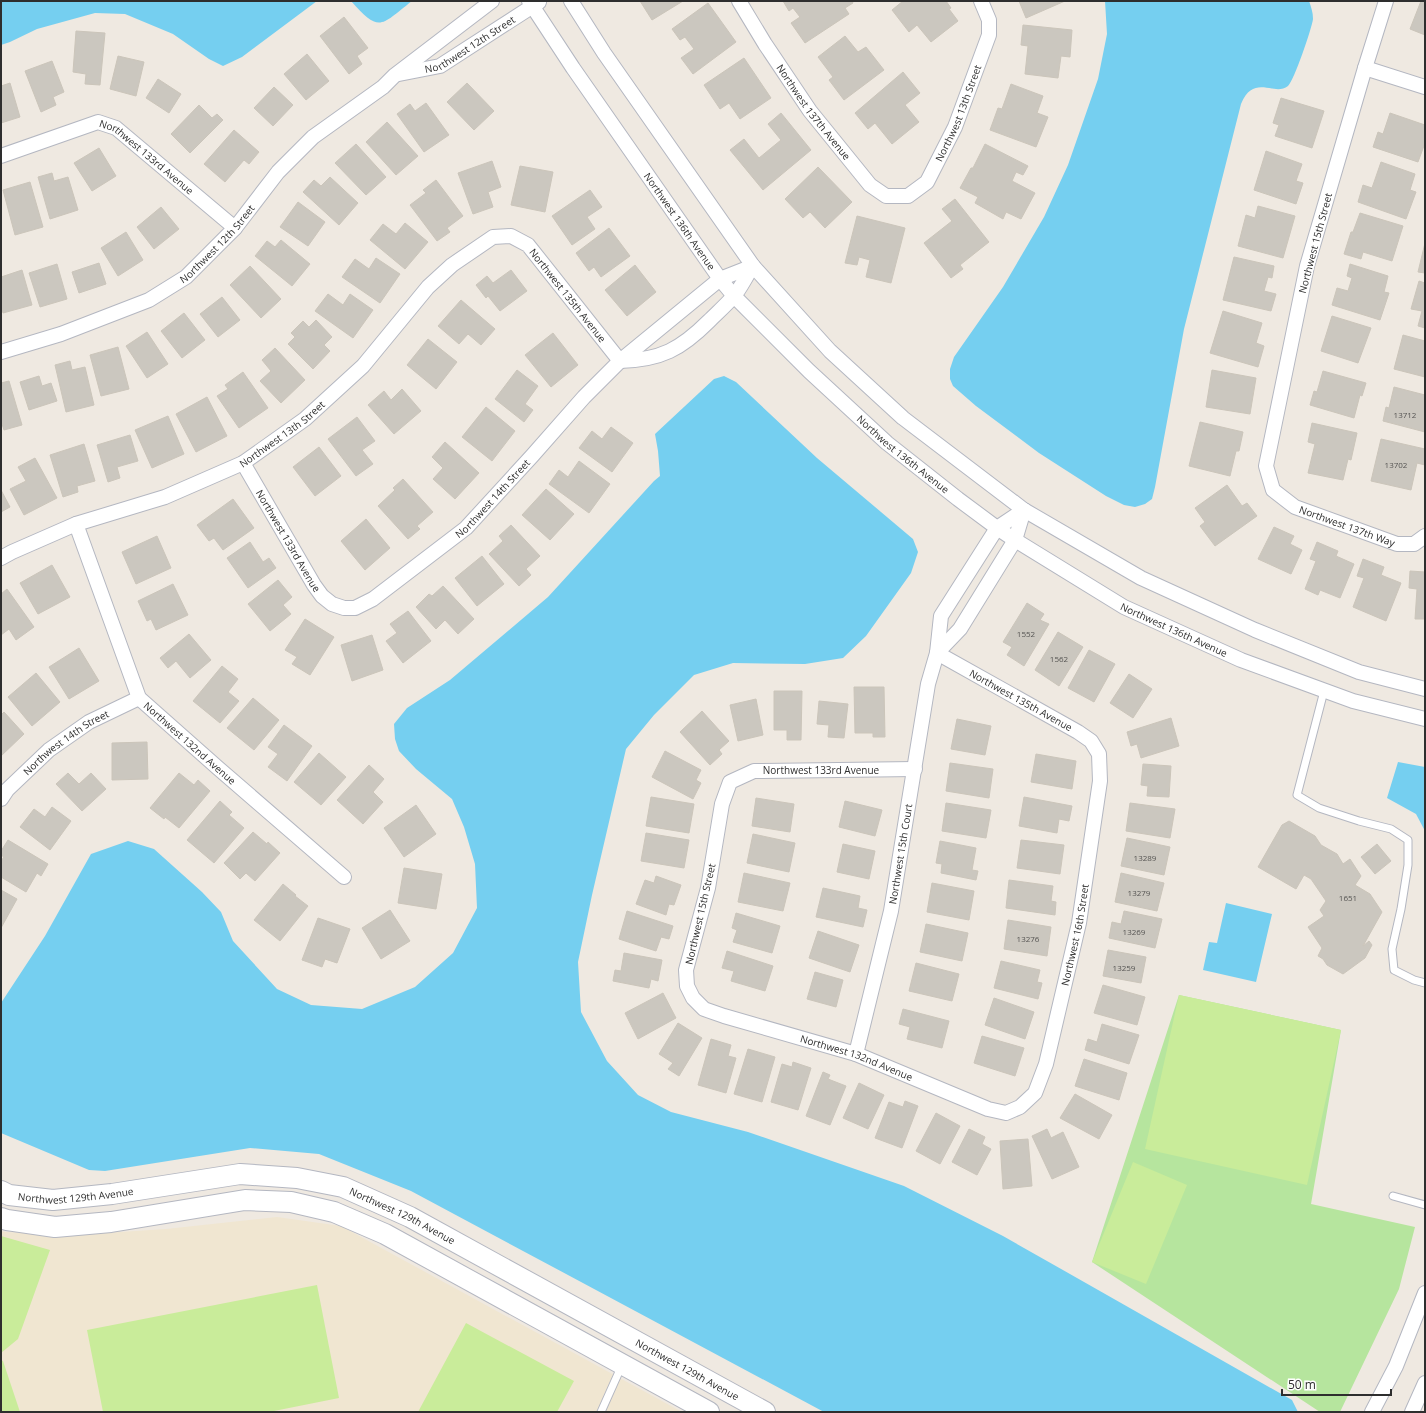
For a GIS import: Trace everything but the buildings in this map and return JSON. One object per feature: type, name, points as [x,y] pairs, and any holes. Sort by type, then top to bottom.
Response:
[{"type":"street","name":"Northwest 12th Street","points":[[1,352],[61,334],[149,300],[186,277],[235,228],[278,172],[313,137],[382,87],[395,75],[492,1]]},
{"type":"street","points":[[571,1],[604,53],[753,266],[830,351],[903,418],[1024,510],[1141,578],[1255,630],[1359,672],[1425,689]]},
{"type":"street","name":"Northwest 137th Avenue","points":[[739,1],[764,44],[810,111],[870,185],[886,196],[908,196]]},
{"type":"street","name":"Northwest 13th Street","points":[[908,196],[927,182],[954,127],[989,35],[989,20],[981,1]]},
{"type":"street","name":"Northwest 15th Street","points":[[1273,490],[1266,466],[1307,266],[1364,68],[1386,1]]},
{"type":"street","name":"Northwest 12th Street","points":[[395,75],[440,66],[534,3]]},
{"type":"street","name":"Northwest 136th Avenue","points":[[534,3],[573,68],[720,279],[734,296],[809,371],[887,443],[997,528],[1124,607],[1241,660],[1324,691],[1353,701],[1425,719]]},
{"type":"street","points":[[1364,68],[1425,86]]},
{"type":"street","name":"Northwest 133rd Avenue","points":[[1,156],[98,122],[116,128],[235,228]]},
{"type":"street","name":"Northwest 13th Street","points":[[1,558],[76,524],[165,497],[243,463],[305,419],[363,366],[428,287],[452,265],[493,237],[511,236]]},
{"type":"street","name":"Northwest 135th Avenue","points":[[511,236],[528,245],[620,360]]},
{"type":"street","points":[[620,360],[648,359],[675,349],[698,333],[734,296],[753,266]]},
{"type":"street","name":"Northwest 14th Street","points":[[344,608],[354,608],[373,599],[466,528],[584,397],[620,360],[720,279],[753,266]]},
{"type":"street","name":"Northwest 133rd Avenue","points":[[243,463],[314,585],[322,596],[332,604],[344,608]]},
{"type":"street","name":"Northwest 137th Way","points":[[1273,490],[1295,507],[1397,544],[1414,544],[1425,536]]},
{"type":"street","name":"Northwest 15th Court","points":[[856,1054],[891,911],[928,684],[938,653],[941,616],[997,528],[1024,510]]},
{"type":"street","name":"Northwest 15th Court","points":[[938,653],[960,629],[1016,540],[1024,510]]},
{"type":"street","name":"Northwest 132nd Avenue","points":[[76,524],[139,698],[344,877]]},
{"type":"street","name":"Northwest 135th Avenue","points":[[938,653],[1078,732],[1091,741],[1099,754]]},
{"type":"street","name":"Northwest 14th Street","points":[[1,798],[7,790],[49,750],[89,722],[139,698]]},
{"type":"street","name":"Northwest 16th Street","points":[[1020,1107],[1035,1093],[1046,1064],[1079,923],[1100,781],[1099,754]]},
{"type":"street","name":"Northwest 133rd Avenue","points":[[730,782],[754,771],[915,769]]},
{"type":"street","name":"Northwest 15th Street","points":[[693,998],[687,986],[686,970],[708,888],[722,804],[730,782]]},
{"type":"street","name":"Northwest 132nd Avenue","points":[[693,998],[704,1009],[856,1054],[988,1109],[1006,1113],[1020,1107]]},
{"type":"street","name":"Northwest 129th Avenue","points":[[1,1191],[9,1195],[53,1200],[112,1194],[240,1174],[297,1178],[342,1187],[410,1217],[765,1412]]},
{"type":"street","points":[[1,1218],[55,1227],[111,1222],[245,1200],[290,1202],[334,1212],[385,1234],[709,1412]]},
{"type":"street","points":[[1372,1412],[1396,1366],[1425,1293]]},
{"type":"street","points":[[618,1332],[622,1349],[622,1365]]},
{"type":"street","points":[[1412,1412],[1425,1383]]},
{"type":"lane","points":[[1324,691],[1296,795],[1319,808],[1359,821],[1391,829],[1408,840],[1408,865],[1401,909],[1392,949],[1394,970],[1414,980],[1425,983]]},
{"type":"lane","points":[[1393,1196],[1425,1205]]},
{"type":"lane","points":[[601,1412],[622,1365]]},
{"type":"shaded area","points":[[277,1217],[341,1226],[682,1412],[1,1412],[1,1231],[74,1235],[166,1229]]},
{"type":"green space","points":[[1179,995],[1341,1030],[1311,1204],[1415,1227],[1399,1289],[1340,1412],[1320,1412],[1092,1262]]},
{"type":"green space","points":[[1179,995],[1341,1030],[1307,1185],[1145,1149]]},
{"type":"green space","points":[[1133,1162],[1187,1185],[1146,1284],[1092,1262]]},
{"type":"green space","points":[[1,1236],[50,1250],[18,1339],[1,1353]]},
{"type":"green space","points":[[317,1285],[339,1398],[269,1412],[103,1412],[87,1330]]},
{"type":"green space","points":[[466,1323],[574,1381],[557,1412],[418,1412]]},
{"type":"green space","points":[[1,1360],[3,1361],[20,1412],[1,1412]]},
{"type":"water","points":[[1,1],[317,1],[242,57],[223,66],[209,59],[173,34],[125,14],[95,13],[37,29],[1,45]]},
{"type":"water","points":[[351,1],[412,1],[387,20],[375,22],[368,18]]},
{"type":"water","points":[[1105,1],[1309,1],[1313,16],[1312,24],[1302,54],[1288,86],[1282,89],[1258,88],[1252,90],[1246,95],[1241,104],[1184,329],[1152,499],[1145,504],[1135,507],[1124,505],[1106,496],[1039,453],[976,406],[953,386],[950,379],[950,369],[954,357],[1003,287],[1044,217],[1068,165],[1098,79],[1107,34]]},
{"type":"water","points":[[724,376],[736,382],[817,458],[913,539],[918,552],[911,573],[866,636],[843,658],[805,664],[733,663],[694,675],[654,715],[626,749],[578,962],[581,1012],[607,1061],[638,1095],[671,1112],[748,1132],[904,1186],[1003,1236],[1292,1400],[1298,1412],[824,1412],[411,1191],[319,1154],[250,1148],[105,1171],[89,1170],[1,1133],[1,1003],[45,936],[91,854],[128,841],[154,849],[202,892],[221,912],[233,941],[277,989],[311,1005],[362,1009],[415,987],[453,953],[477,908],[475,864],[464,827],[452,799],[416,769],[399,751],[395,739],[394,724],[407,708],[450,680],[548,597],[660,476],[655,434],[714,379]]},
{"type":"water","points":[[1398,762],[1425,767],[1425,831],[1416,814],[1387,798]]},
{"type":"water","points":[[1226,903],[1272,914],[1256,982],[1203,970],[1209,942],[1217,943]]}]
